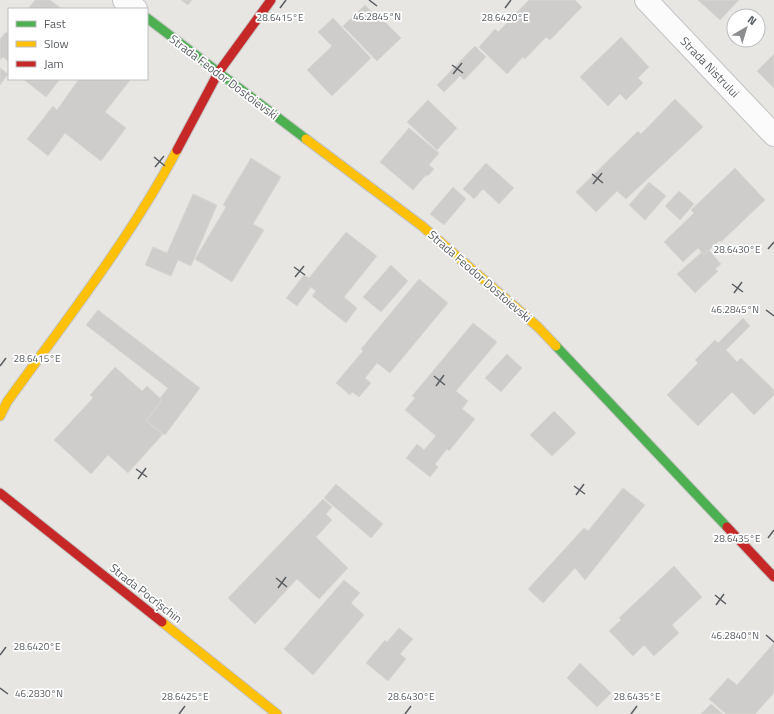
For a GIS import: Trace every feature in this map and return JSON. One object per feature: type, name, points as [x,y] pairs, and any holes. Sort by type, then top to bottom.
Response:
[{"type":"street","points":[[124,0],[135,8]]},
{"type":"street","points":[[0,416],[7,402],[119,247],[159,184],[218,73],[271,0]]},
{"type":"street","name":"Strada Nistrului","points":[[646,0],[774,135]]},
{"type":"street","name":"Strada Feodor Dostoievski","points":[[148,19],[422,226],[538,327],[774,577]]},
{"type":"street","name":"Strada Pocrîșchin","points":[[0,493],[277,714]]},
{"type":"building","points":[[35,0],[50,0],[61,8],[29,8]]},
{"type":"building","points":[[181,0],[192,0],[188,5]]},
{"type":"building","points":[[529,0],[575,0],[582,7],[550,40],[546,37],[525,59],[523,57],[507,74],[479,47],[495,29],[498,32]]},
{"type":"building","points":[[698,0],[739,0],[731,8],[726,8],[726,14],[720,20]]},
{"type":"building","points":[[365,5],[379,20],[381,18],[401,38],[377,61],[343,26]]},
{"type":"building","points":[[333,18],[371,58],[332,96],[307,70],[332,46],[318,32]]},
{"type":"building","points":[[6,32],[8,34],[8,61],[3,57],[0,60],[0,39]]},
{"type":"building","points":[[621,37],[649,67],[638,78],[643,83],[626,100],[620,94],[608,106],[580,77]]},
{"type":"building","points":[[475,46],[486,57],[464,80],[460,76],[444,92],[437,85]]},
{"type":"building","points":[[774,54],[774,88],[757,71]]},
{"type":"building","points":[[0,68],[8,74],[0,85]]},
{"type":"building","points":[[24,80],[59,80],[46,97]]},
{"type":"building","points":[[78,80],[130,80],[105,112],[126,128],[101,161],[65,133],[48,156],[27,139],[53,106],[57,110]]},
{"type":"building","points":[[675,99],[703,127],[626,199],[617,191],[596,212],[576,192],[638,131],[641,134]]},
{"type":"building","points":[[428,100],[457,128],[437,150],[407,122]]},
{"type":"building","points":[[409,128],[439,153],[429,165],[434,169],[428,176],[426,175],[413,190],[380,162]]},
{"type":"building","points":[[251,158],[281,177],[253,224],[264,230],[232,282],[195,259],[226,207],[223,205]]},
{"type":"building","points":[[486,163],[514,188],[499,204],[483,189],[474,199],[463,189]]},
{"type":"building","points":[[735,168],[765,200],[721,242],[719,241],[704,255],[698,248],[683,262],[664,242],[694,213],[691,210]]},
{"type":"building","points":[[649,182],[666,196],[645,220],[629,205]]},
{"type":"building","points":[[453,187],[466,199],[444,225],[430,214]]},
{"type":"building","points":[[679,191],[694,204],[680,220],[665,206]]},
{"type":"building","points":[[193,194],[217,205],[191,266],[178,260],[171,276],[145,265],[153,247],[167,253]]},
{"type":"building","points":[[346,232],[377,256],[344,297],[357,308],[346,323],[312,296],[316,291],[311,287],[297,306],[286,298],[304,275],[309,278]]},
{"type":"building","points":[[709,250],[721,264],[715,269],[718,271],[695,293],[677,274],[702,252],[704,255]]},
{"type":"building","points":[[391,265],[408,281],[381,312],[363,297]]},
{"type":"building","points":[[419,279],[448,303],[390,373],[377,363],[365,378],[371,383],[359,397],[352,392],[350,395],[336,383],[363,351],[361,349]]},
{"type":"building","points":[[98,310],[200,388],[165,435],[146,421],[162,400],[160,398],[168,388],[86,325]]},
{"type":"building","points":[[743,318],[750,326],[726,350],[737,362],[741,358],[774,390],[774,395],[754,415],[732,392],[698,426],[667,395],[698,363],[695,360],[715,340],[718,343]]},
{"type":"building","points":[[473,323],[497,342],[456,391],[468,401],[462,409],[475,419],[449,451],[447,449],[435,464],[438,467],[430,477],[406,458],[417,444],[424,450],[436,436],[405,410],[415,398],[412,396]]},
{"type":"building","points":[[507,354],[522,368],[501,392],[485,378]]},
{"type":"building","points":[[115,367],[142,391],[147,386],[162,400],[146,421],[163,434],[128,473],[108,455],[91,474],[54,440],[93,398],[90,395]]},
{"type":"building","points":[[554,411],[576,433],[552,456],[530,435]]},
{"type":"building","points":[[336,484],[383,524],[371,538],[324,498]]},
{"type":"building","points":[[623,488],[645,505],[585,580],[575,568],[543,603],[528,589],[584,528],[588,531]]},
{"type":"building","points":[[323,499],[332,507],[326,514],[332,520],[316,537],[348,568],[319,599],[297,579],[255,624],[228,598]]},
{"type":"building","points":[[674,566],[702,597],[672,625],[679,633],[654,656],[644,645],[633,656],[609,631],[621,620],[619,618]]},
{"type":"building","points":[[344,580],[360,593],[351,603],[364,615],[313,675],[284,649]]},
{"type":"building","points":[[399,628],[413,639],[400,654],[406,659],[388,681],[366,663],[385,640],[387,642]]},
{"type":"building","points":[[774,643],[774,693],[755,714],[726,714],[709,699],[728,678],[737,685]]},
{"type":"building","points":[[580,663],[611,693],[597,707],[567,678]]},
{"type":"building","points":[[711,704],[723,714],[701,714]]},
{"type":"traffic: fast","points":[[148,19],[306,139]]},
{"type":"traffic: fast","points":[[556,346],[727,527]]},
{"type":"traffic: slow","points":[[306,139],[422,226],[538,327],[556,346]]},
{"type":"traffic: slow","points":[[0,416],[7,402],[118,248],[177,150]]},
{"type":"traffic: slow","points":[[162,622],[277,714]]},
{"type":"traffic: jam","points":[[177,150],[218,73],[271,0]]},
{"type":"traffic: jam","points":[[0,493],[162,622]]},
{"type":"traffic: jam","points":[[727,527],[774,577]]}]
